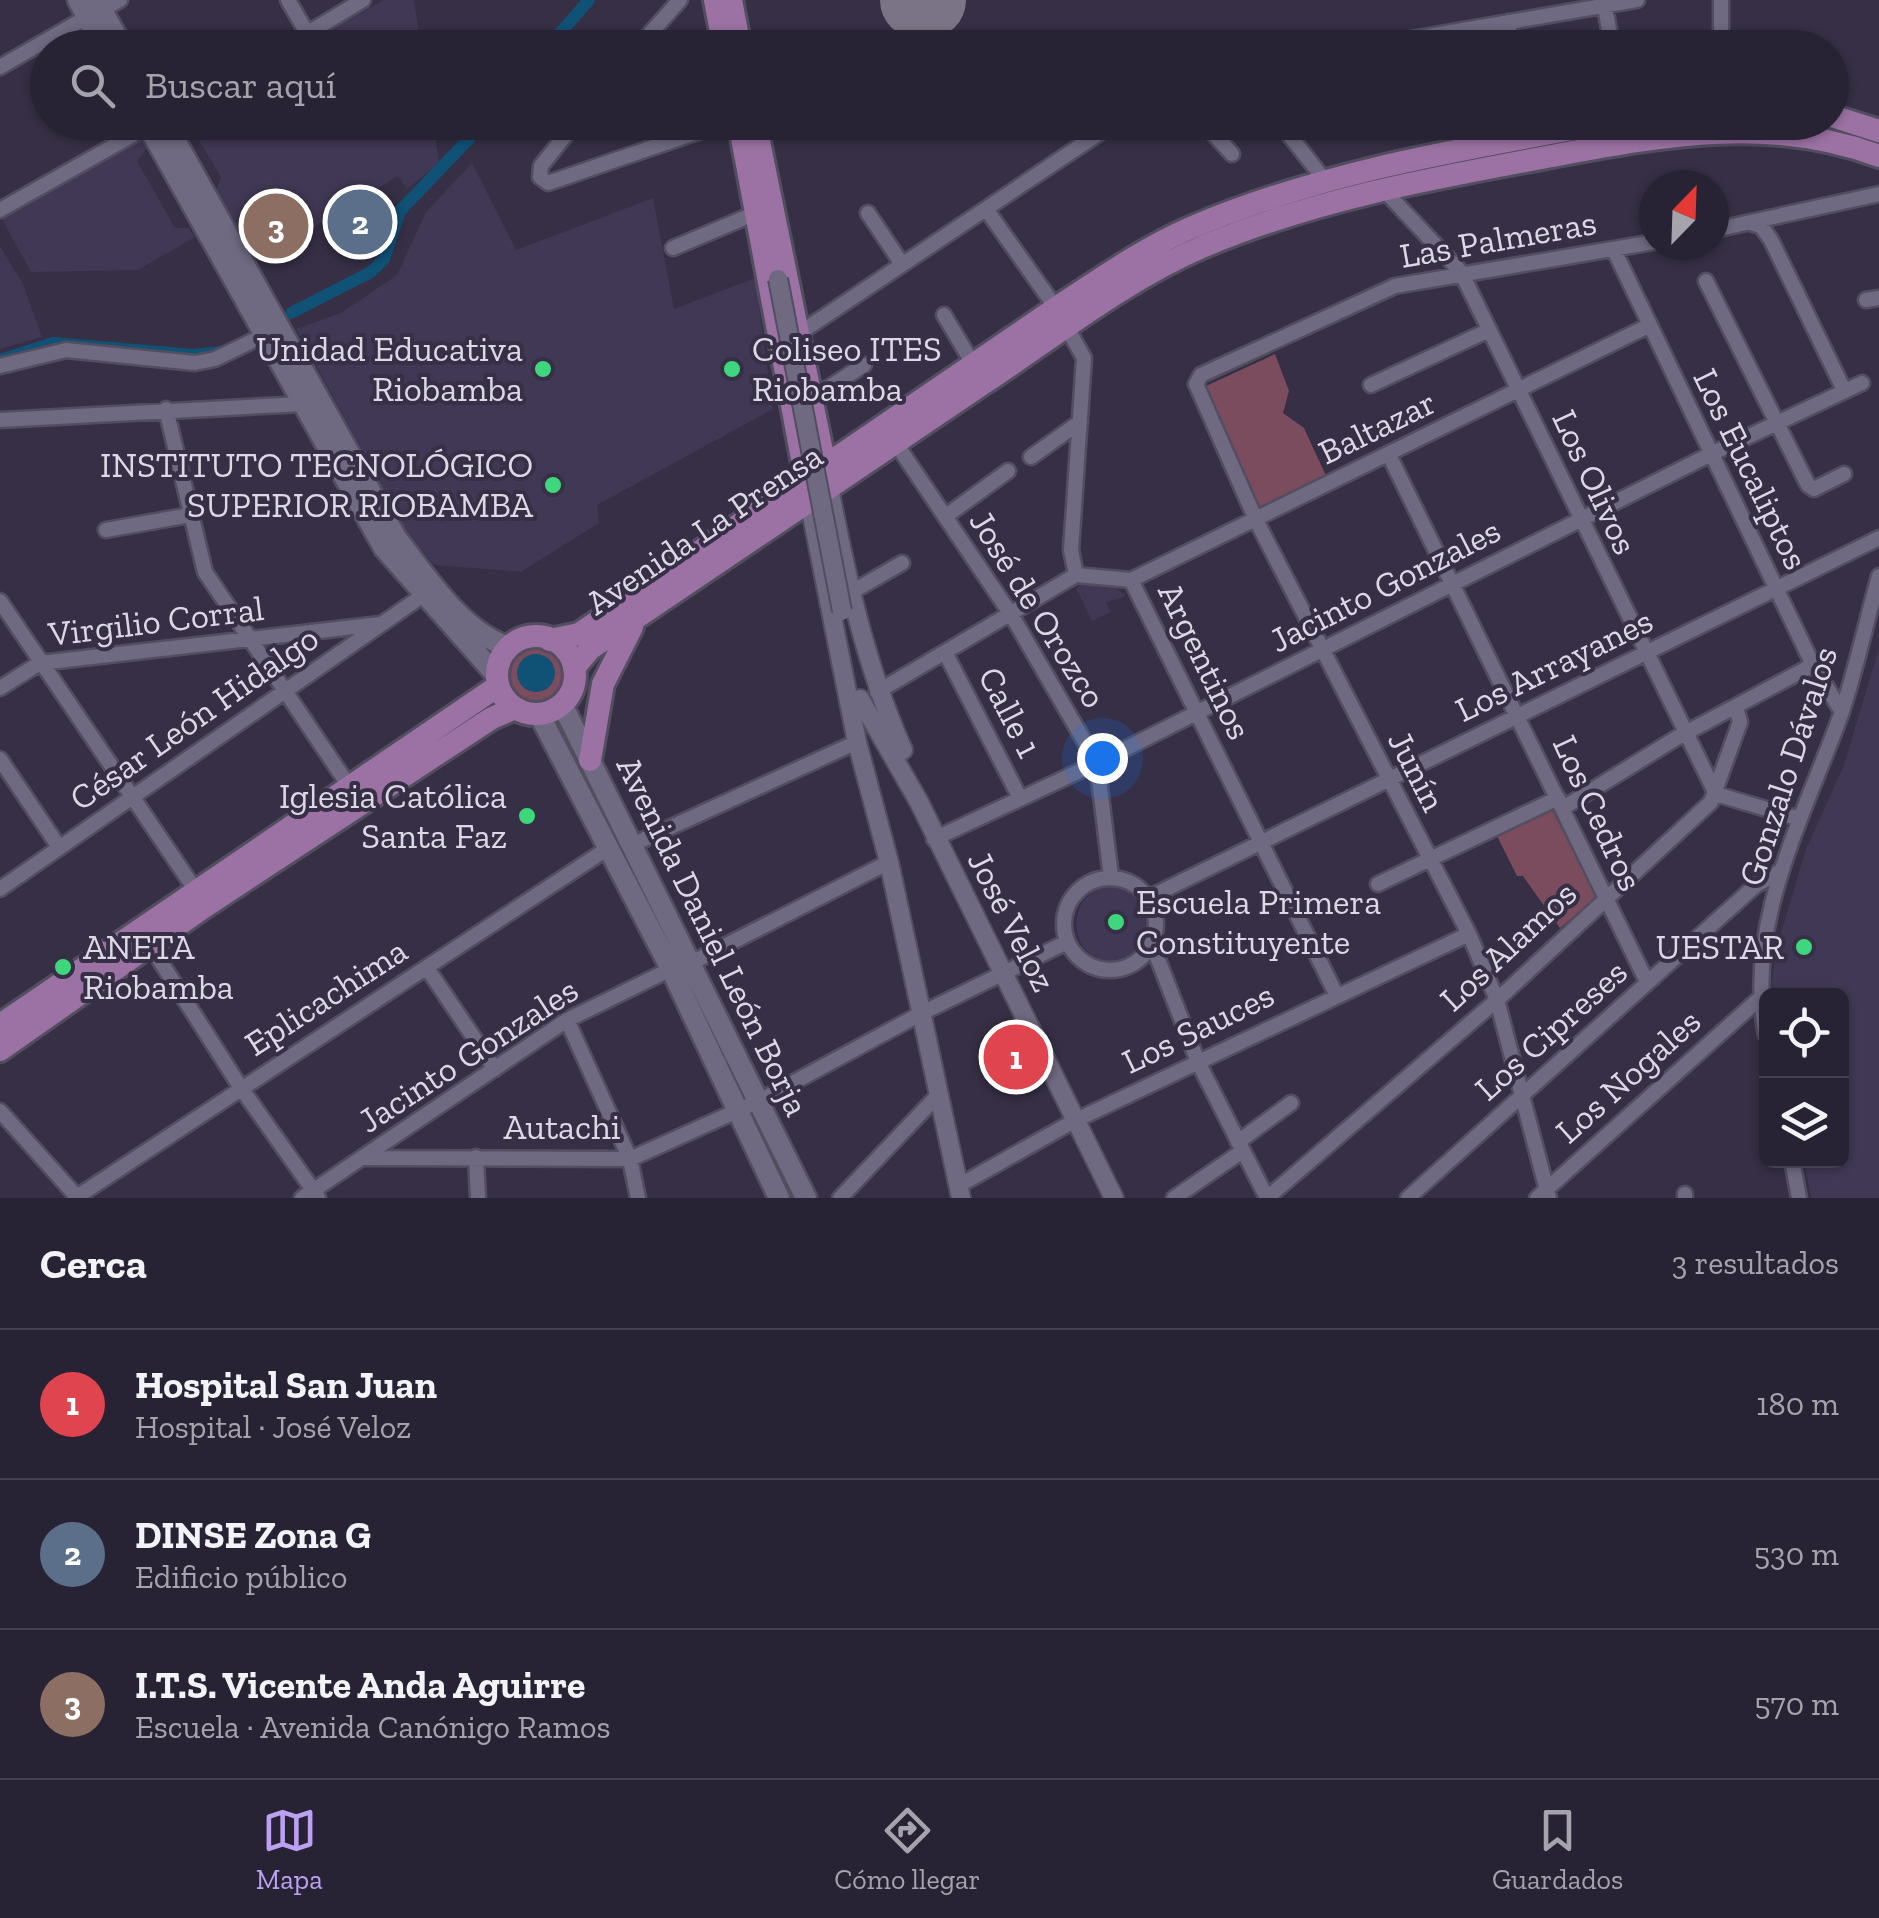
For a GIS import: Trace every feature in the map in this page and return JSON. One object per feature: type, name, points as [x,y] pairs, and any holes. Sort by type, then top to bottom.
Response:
[{"type":"main road","points":[[714,0],[720,30]]},
{"type":"main road","points":[[731,0],[737,30]]},
{"type":"main road","points":[[97,6],[112,30]]},
{"type":"main road","points":[[1849,122],[1879,132]]},
{"type":"main road","points":[[162,140],[384,548],[497,681],[515,708]]},
{"type":"main road","points":[[163,140],[397,539],[434,587],[480,632],[508,647]]},
{"type":"main road","points":[[743,140],[798,334],[816,426],[817,483]]},
{"type":"main road","points":[[757,140],[764,222],[817,483]]},
{"type":"main road","name":"Avenida La Prensa","points":[[550,640],[579,634],[817,483],[1061,317],[1135,256],[1187,230],[1281,194],[1490,140]]},
{"type":"main road","name":"Avenida La Prensa","points":[[885,437],[974,364],[1200,248],[1293,212],[1382,188],[1479,167],[1648,140]]},
{"type":"main road","name":"Avenida La Prensa","points":[[1837,140],[1879,156]]},
{"type":"main road","points":[[816,426],[824,433],[847,440],[885,437]]},
{"type":"main road","name":"Avenida La Prensa","points":[[574,668],[590,649],[817,483]]},
{"type":"main road","points":[[590,760],[603,684],[618,647],[640,615]]},
{"type":"main road","points":[[0,1025],[497,681],[508,647],[528,637],[550,640],[566,651],[574,668],[574,682],[562,704],[539,714],[515,708],[492,718],[150,945],[0,1050]]},
{"type":"main road","name":"Avenida Daniel León Borja","points":[[562,704],[693,962],[806,1198]]},
{"type":"main road","name":"Avenida Daniel León Borja","points":[[539,714],[671,968],[779,1198]]},
{"type":"street","points":[[288,0],[305,30]]},
{"type":"street","points":[[314,30],[364,0]]},
{"type":"street","points":[[654,30],[680,0]]},
{"type":"street","points":[[1473,30],[1637,0]]},
{"type":"street","points":[[1721,0],[1722,30]]},
{"type":"street","points":[[58,30],[97,6]]},
{"type":"street","points":[[1606,6],[1609,30]]},
{"type":"street","points":[[1508,22],[1509,30]]},
{"type":"street","points":[[0,66],[30,47]]},
{"type":"street","points":[[3,203],[121,140]]},
{"type":"street","points":[[562,140],[541,166],[540,177],[548,184],[670,140]]},
{"type":"street","points":[[798,334],[1089,140]]},
{"type":"street","points":[[1219,140],[1232,154]]},
{"type":"street","points":[[1294,140],[1328,182]]},
{"type":"street","name":"Los Olivos","points":[[1382,188],[1461,272],[1716,794]]},
{"type":"street","points":[[1729,227],[1879,194]]},
{"type":"street","points":[[869,695],[1012,616],[1076,574],[1071,550],[1084,358],[1061,317],[986,209]]},
{"type":"street","points":[[868,213],[902,264]]},
{"type":"street","points":[[673,248],[764,222],[869,695],[919,785],[918,802]]},
{"type":"street","points":[[1750,222],[1761,226],[1771,240],[1844,390]]},
{"type":"street","name":"Las Palmeras","points":[[1196,384],[1201,375],[1395,286],[1639,245]]},
{"type":"street","name":"Los Eucaliptos","points":[[1614,250],[1813,666],[1842,712]]},
{"type":"street","points":[[1706,281],[1811,489],[1844,474]]},
{"type":"street","points":[[944,315],[974,364]]},
{"type":"street","name":"Baltazar","points":[[1131,580],[1648,326]]},
{"type":"street","points":[[1370,385],[1489,330]]},
{"type":"street","points":[[0,366],[66,350],[195,363],[216,360],[265,335]]},
{"type":"street","points":[[811,399],[864,365]]},
{"type":"street","name":"Jacinto Gonzales","points":[[934,839],[1097,763],[1776,421],[1862,383]]},
{"type":"street","name":"Junín","points":[[1196,384],[1256,520],[1468,934],[1497,1000],[1544,1196]]},
{"type":"street","points":[[0,420],[303,404]]},
{"type":"street","points":[[166,410],[205,572],[350,786]]},
{"type":"street","points":[[1031,456],[1080,422]]},
{"type":"street","name":"José de Orozco","points":[[885,437],[946,516],[1012,616],[1097,763],[1110,878]]},
{"type":"street","name":"Los Cedros","points":[[1390,455],[1647,982]]},
{"type":"street","points":[[946,516],[1008,471]]},
{"type":"street","points":[[817,483],[850,594],[869,695],[880,835]]},
{"type":"street","points":[[817,483],[857,742],[889,862],[959,1192]]},
{"type":"street","points":[[106,530],[190,515]]},
{"type":"street","name":"Los Arrayanes","points":[[1148,898],[1879,538]]},
{"type":"street","points":[[850,594],[902,563]]},
{"type":"street","name":"Argentinos","points":[[1076,574],[1131,580],[1336,994]]},
{"type":"street","name":"Gonzalo Dávalos","points":[[1760,988],[1768,924],[1782,870],[1842,712],[1879,576]]},
{"type":"street","name":"César León Hidalgo","points":[[0,889],[422,596]]},
{"type":"street","points":[[0,601],[196,891]]},
{"type":"street","name":"Virgilio Corral","points":[[0,688],[40,663],[386,623]]},
{"type":"street","name":"Calle 1","points":[[946,654],[1020,798]]},
{"type":"street","points":[[1378,884],[1428,858],[1561,803],[1813,666]]},
{"type":"street","name":"José Veloz","points":[[869,695],[878,727],[1114,1198]]},
{"type":"street","name":"Los Alamos","points":[[1267,1198],[1497,1000],[1716,794],[1740,722],[1736,707]]},
{"type":"street","points":[[634,844],[857,742]]},
{"type":"street","points":[[0,759],[60,847]]},
{"type":"street","points":[[1716,794],[1800,819]]},
{"type":"street","name":"Eplicachima","points":[[77,1198],[610,847]]},
{"type":"street","points":[[693,962],[889,862]]},
{"type":"street","name":"Los Cipreses","points":[[1408,1198],[1755,886],[1782,870]]},
{"type":"street","points":[[1110,878],[1132,884],[1148,898],[1156,929],[1152,944],[1128,967],[1110,971],[1092,967],[1068,942],[1066,913],[1082,888],[1110,878]]},
{"type":"street","name":"Los Sauces","points":[[959,1192],[1074,1121],[1468,934]]},
{"type":"street","name":"Autachi","points":[[366,1158],[630,1159],[759,1101],[922,1013],[1068,942]]},
{"type":"street","points":[[1152,944],[1198,1062],[1267,1198]]},
{"type":"street","points":[[150,945],[311,1195]]},
{"type":"street","points":[[427,968],[495,1069]]},
{"type":"street","name":"Jacinto Gonzales","points":[[311,1195],[567,1020],[671,968]]},
{"type":"street","name":"Los Nogales","points":[[1544,1196],[1759,999]]},
{"type":"street","points":[[567,1020],[630,1159],[638,1198]]},
{"type":"street","points":[[840,1198],[939,1094]]},
{"type":"street","points":[[1174,1198],[1290,1103]]},
{"type":"street","points":[[0,1111],[77,1198]]},
{"type":"street","points":[[476,1157],[478,1198]]},
{"type":"street","points":[[1794,1168],[1800,1198]]},
{"type":"shaded area","points":[[384,0],[414,0],[418,30],[330,30]]},
{"type":"shaded area","points":[[143,140],[147,148],[137,161],[175,228],[189,228],[195,237],[138,270],[31,272],[1,217]]},
{"type":"shaded area","points":[[199,140],[436,140],[439,163],[407,189],[398,176],[257,261],[216,190],[221,177]]},
{"type":"shaded area","name":"Unidad Educativa Riobamba","points":[[472,163],[516,250],[653,198],[674,309],[755,278],[773,409],[597,505],[599,523],[521,572],[434,565],[407,533],[296,329],[341,313],[397,275],[426,212]]},
{"type":"shaded area","points":[[0,246],[23,284],[42,337],[0,349]]},
{"type":"shaded area","points":[[1275,354],[1289,391],[1283,413],[1304,428],[1327,478],[1259,513],[1206,386]]},
{"type":"shaded area","points":[[1084,582],[1111,583],[1126,596],[1106,603],[1111,612],[1092,621],[1076,588]]},
{"type":"shaded area","points":[[536,646],[556,654],[564,674],[556,694],[536,702],[516,694],[508,674],[516,654]]},
{"type":"shaded area","points":[[1879,648],[1879,1198],[1811,1198],[1805,1168],[1849,1168],[1849,988],[1771,988],[1776,950],[1806,849],[1844,765]]},
{"type":"shaded area","points":[[1551,808],[1598,896],[1560,928],[1523,876],[1517,876],[1496,834]]},
{"type":"shaded area","name":"Escuela Primera Constituyente","points":[[1116,884],[1131,887],[1144,896],[1153,909],[1153,939],[1144,952],[1131,961],[1116,964],[1101,961],[1088,952],[1079,939],[1076,924],[1079,909],[1088,896],[1101,887]]},
{"type":"water","points":[[536,654],[549,660],[555,673],[549,686],[536,692],[523,686],[517,673],[523,660]]},
{"type":"waterway","points":[[563,30],[589,0]]},
{"type":"waterway","points":[[291,313],[371,272],[384,259],[400,211],[468,140]]},
{"type":"waterway","points":[[0,360],[53,343],[194,355],[219,352]]},
{"type":"runway","points":[[919,0],[927,0]]},
{"type":"place","name":"DINSE Zona G","points":[[360,222]]},
{"type":"place","name":"I.T.S. Vicente Anda Aguirre","points":[[276,226]]},
{"type":"place","name":"Unidad Educativa Riobamba","points":[[543,369]]},
{"type":"place","name":"Coliseo ITES Riobamba","points":[[732,369]]},
{"type":"place","name":"INSTITUTO TECNOLÓGICO SUPERIOR RIOBAMBA","points":[[553,485]]},
{"type":"place","name":"Iglesia Católica Santa Faz","points":[[527,816]]},
{"type":"place","name":"Escuela Primera Constituyente","points":[[1116,922]]},
{"type":"place","name":"UESTAR","points":[[1804,947]]},
{"type":"place","name":"ANETA Riobamba","points":[[63,967]]},
{"type":"place","name":"Hospital San Juan","points":[[1016,1057]]}]
